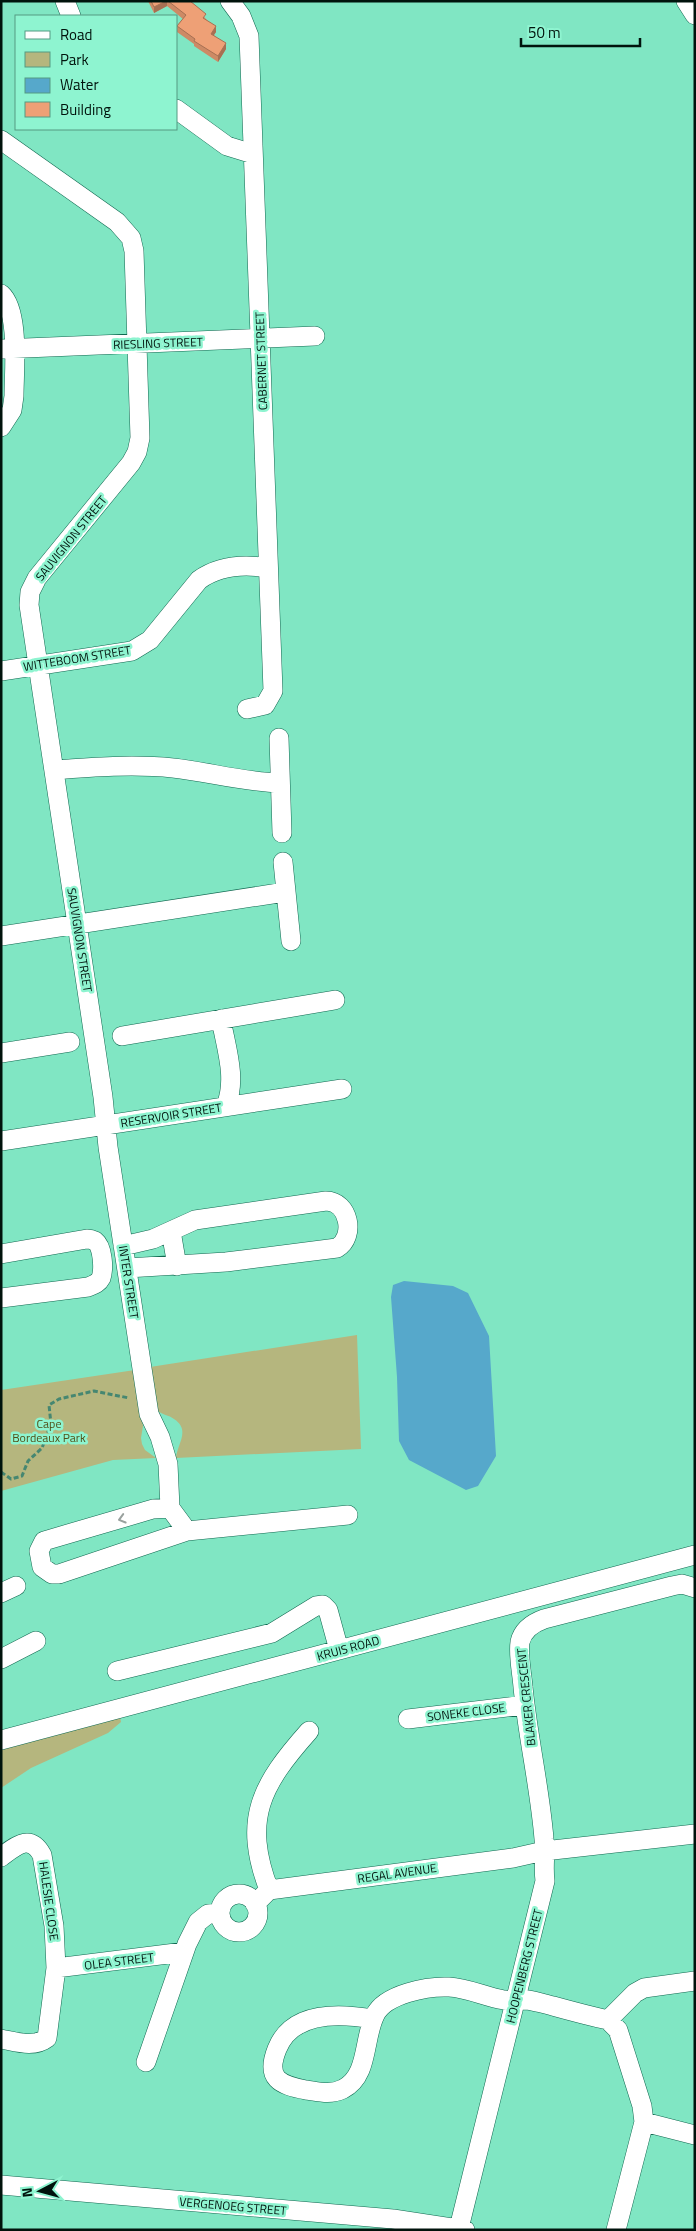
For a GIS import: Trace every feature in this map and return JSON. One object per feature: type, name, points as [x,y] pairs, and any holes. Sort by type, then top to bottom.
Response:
[{"type":"street","points":[[65,1],[71,15]]},
{"type":"street","name":"CABERNET STREET","points":[[230,1],[241,16],[249,36],[273,691],[265,705],[247,709]]},
{"type":"street","points":[[686,1],[695,15]]},
{"type":"street","points":[[178,110],[227,146],[253,154]]},
{"type":"street","name":"SAUVIGNON STREET","points":[[1,140],[117,222],[131,238],[134,251],[140,438],[137,452],[131,464],[37,578],[30,592],[29,605],[106,1125]]},
{"type":"street","points":[[1,294],[10,308],[7,349],[14,403],[9,417],[1,427]]},
{"type":"street","name":"RIESLING STREET","points":[[7,349],[315,336]]},
{"type":"street","name":"WITTEBOOM STREET","points":[[1,671],[132,651],[150,640],[199,580],[208,574],[232,566],[268,568]]},
{"type":"street","points":[[279,738],[282,833]]},
{"type":"street","points":[[54,770],[174,768],[253,782],[280,783]]},
{"type":"street","points":[[283,862],[291,941]]},
{"type":"street","points":[[1,936],[285,892]]},
{"type":"street","points":[[122,1036],[335,1000]]},
{"type":"street","points":[[221,1019],[232,1082],[231,1094],[226,1106]]},
{"type":"street","points":[[1,1053],[70,1042]]},
{"type":"street","name":"RESERVOIR STREET","points":[[1,1141],[342,1090]]},
{"type":"street","name":"INTER STREET","points":[[106,1125],[149,1414],[160,1436],[168,1464],[170,1508]]},
{"type":"street","points":[[123,1246],[153,1239],[195,1220],[326,1201],[334,1201],[340,1204],[345,1211],[348,1226],[343,1245],[337,1248],[177,1266],[127,1268]]},
{"type":"street","points":[[171,1232],[177,1266]]},
{"type":"street","points":[[1,1254],[87,1238],[95,1241],[100,1248],[102,1269],[100,1279],[96,1284],[88,1287],[1,1298]]},
{"type":"street","points":[[187,1531],[170,1508],[153,1510],[44,1541],[39,1551],[42,1567],[52,1574],[59,1574],[187,1531],[348,1515]]},
{"type":"street","name":"KRUIS ROAD","points":[[1,1740],[695,1555]]},
{"type":"street","name":"BLAKER CRESCENT","points":[[544,1851],[545,1841],[519,1650],[521,1639],[526,1629],[534,1622],[672,1586],[682,1584],[695,1588]]},
{"type":"street","points":[[117,1671],[272,1633],[316,1606],[323,1606],[328,1610],[339,1650]]},
{"type":"street","points":[[1,1659],[36,1641]]},
{"type":"street","name":"SONEKE CLOSE","points":[[408,1719],[525,1705]]},
{"type":"street","points":[[255,1904],[269,1890],[257,1852],[256,1831],[259,1810],[275,1773],[309,1731]]},
{"type":"street","points":[[544,1851],[695,1834]]},
{"type":"street","name":"HALESIE CLOSE","points":[[1,1857],[19,1844],[28,1843],[38,1848],[42,1855],[54,1926],[56,1968]]},
{"type":"street","name":"REGAL AVENUE","points":[[269,1890],[513,1858],[544,1851]]},
{"type":"street","name":"HOOPENBERG STREET","points":[[462,2229],[545,1881],[542,1865],[544,1851]]},
{"type":"street","points":[[236,1894],[248,1896],[255,1904],[258,1913],[254,1926],[242,1932],[229,1930],[221,1920],[220,1913],[224,1901],[236,1894]]},
{"type":"street","points":[[146,2062],[192,1934],[198,1922],[208,1914],[220,1913]]},
{"type":"street","name":"OLEA STREET","points":[[56,1968],[184,1952]]},
{"type":"street","points":[[1,2039],[29,2044],[40,2043],[48,2038],[56,1968]]},
{"type":"street","points":[[608,2020],[626,2001],[644,1988],[695,1981]]},
{"type":"street","points":[[373,2019],[345,2015],[315,2018],[295,2025],[283,2036],[277,2047],[272,2068],[274,2075],[279,2082],[330,2094],[345,2088],[360,2072],[373,2019],[378,2009],[391,1998],[424,1989],[450,1987],[505,2000],[528,2000],[608,2020],[618,2030],[642,2106],[644,2122],[616,2230]]},
{"type":"street","points":[[644,2122],[695,2135]]},
{"type":"street","name":"VERGENOEG STREET","points":[[1,2185],[393,2219],[462,2229]]},
{"type":"path","points":[[1,1472],[11,1479],[22,1476],[28,1461],[42,1448],[50,1424],[49,1405],[59,1400],[94,1391],[134,1397]]},
{"type":"green space","points":[[357,1335],[361,1449],[176,1458],[182,1437],[182,1428],[174,1419],[157,1410],[150,1367]]},
{"type":"green space","name":"Cape Bordeaux Park","points":[[135,1370],[143,1426],[142,1444],[145,1450],[156,1458],[113,1460],[1,1491],[1,1390]]},
{"type":"green space","points":[[120,1717],[121,1722],[108,1733],[31,1768],[1,1788],[1,1749]]},
{"type":"water","points":[[404,1281],[453,1286],[468,1293],[489,1336],[496,1456],[478,1486],[466,1490],[409,1460],[399,1441],[397,1377],[391,1297],[393,1285]]},
{"type":"building","points":[[151,1],[166,1],[154,7]]},
{"type":"building","points":[[168,1],[190,1],[206,14],[203,18],[216,26],[211,34],[226,43],[218,56],[194,41],[195,39],[178,27],[186,15]]}]
